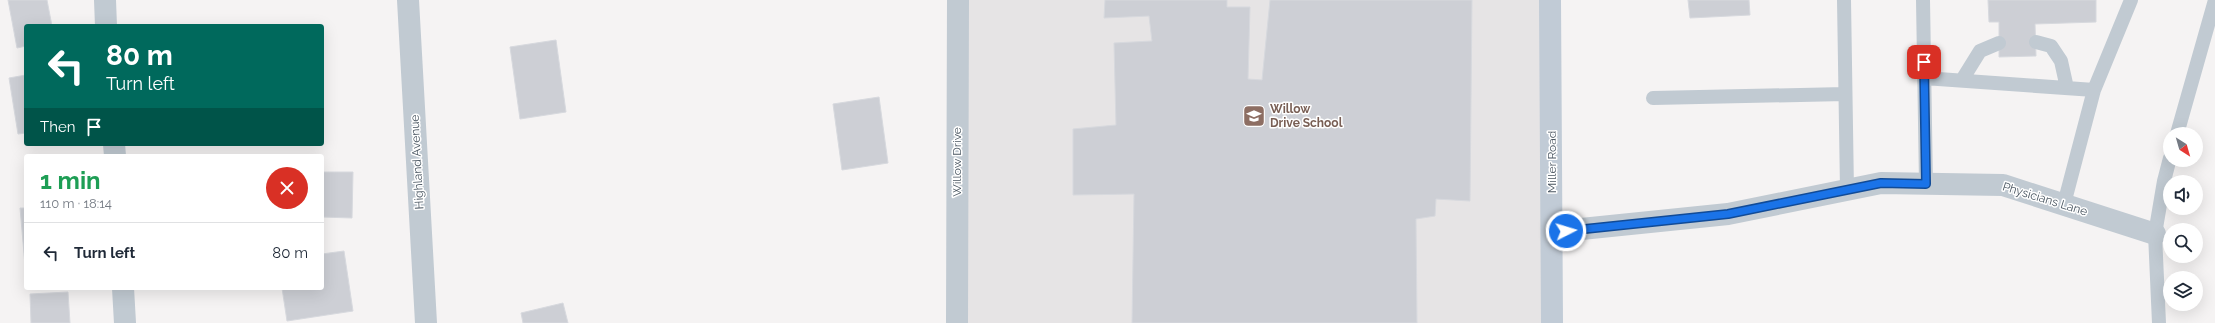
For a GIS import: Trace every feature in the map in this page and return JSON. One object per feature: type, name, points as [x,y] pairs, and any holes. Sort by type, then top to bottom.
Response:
[{"type":"main road","name":"Miller Road","points":[[1550,0],[1552,323]]},
{"type":"street","points":[[105,0],[106,24]]},
{"type":"street","name":"Highland Avenue","points":[[408,0],[426,323]]},
{"type":"street","name":"Willow Drive","points":[[957,323],[958,0]]},
{"type":"street","name":"Physicians Lane","points":[[1552,232],[1728,214],[1881,183],[2003,185],[2155,234]]},
{"type":"street","points":[[123,290],[125,323]]},
{"type":"lane","points":[[1844,0],[1847,190]]},
{"type":"lane","points":[[1923,0],[1926,184]]},
{"type":"lane","points":[[2064,204],[2094,90],[2131,0]]},
{"type":"lane","points":[[2179,127],[2215,0]]},
{"type":"lane","points":[[2036,42],[2051,46],[2061,61],[2067,88]]},
{"type":"lane","points":[[1962,80],[1980,51],[1999,43]]},
{"type":"lane","points":[[1924,78],[2094,90]]},
{"type":"lane","points":[[1653,98],[1845,94]]},
{"type":"lane","points":[[2159,323],[2155,234],[2168,167]]},
{"type":"shaded area","name":"Willow Drive School","points":[[958,0],[1550,0],[1552,323],[957,323]]},
{"type":"building","points":[[8,0],[47,0],[52,24],[24,24],[24,46],[17,48]]},
{"type":"building","points":[[1105,0],[1227,0],[1227,7],[1250,7],[1248,79],[1262,80],[1270,0],[1472,0],[1470,201],[1436,199],[1435,216],[1416,219],[1417,323],[1132,323],[1134,194],[1073,195],[1073,129],[1116,125],[1114,43],[1152,41],[1149,16],[1104,18]]},
{"type":"building","points":[[1688,0],[1749,0],[1750,15],[1690,18]]},
{"type":"building","points":[[1988,0],[2096,0],[2096,22],[2035,24],[2036,56],[1999,57],[1999,22],[1989,22]]},
{"type":"building","points":[[556,40],[566,112],[520,119],[510,47]]},
{"type":"building","points":[[24,75],[24,133],[18,134],[9,78]]},
{"type":"building","points":[[879,97],[888,163],[842,170],[833,104]]},
{"type":"building","points":[[324,172],[353,172],[352,218],[324,217]]},
{"type":"building","points":[[20,208],[24,208],[24,254]]},
{"type":"building","points":[[344,251],[353,311],[287,321],[282,290],[324,290],[324,254]]},
{"type":"building","points":[[68,292],[70,323],[31,323],[30,294]]},
{"type":"building","points":[[563,303],[568,323],[523,323],[521,313]]},
{"type":"place","name":"Willow Drive School","points":[[1254,116]]},
{"type":"route","points":[[1566,231],[1728,214],[1881,183],[1926,184],[1924,62]]}]
